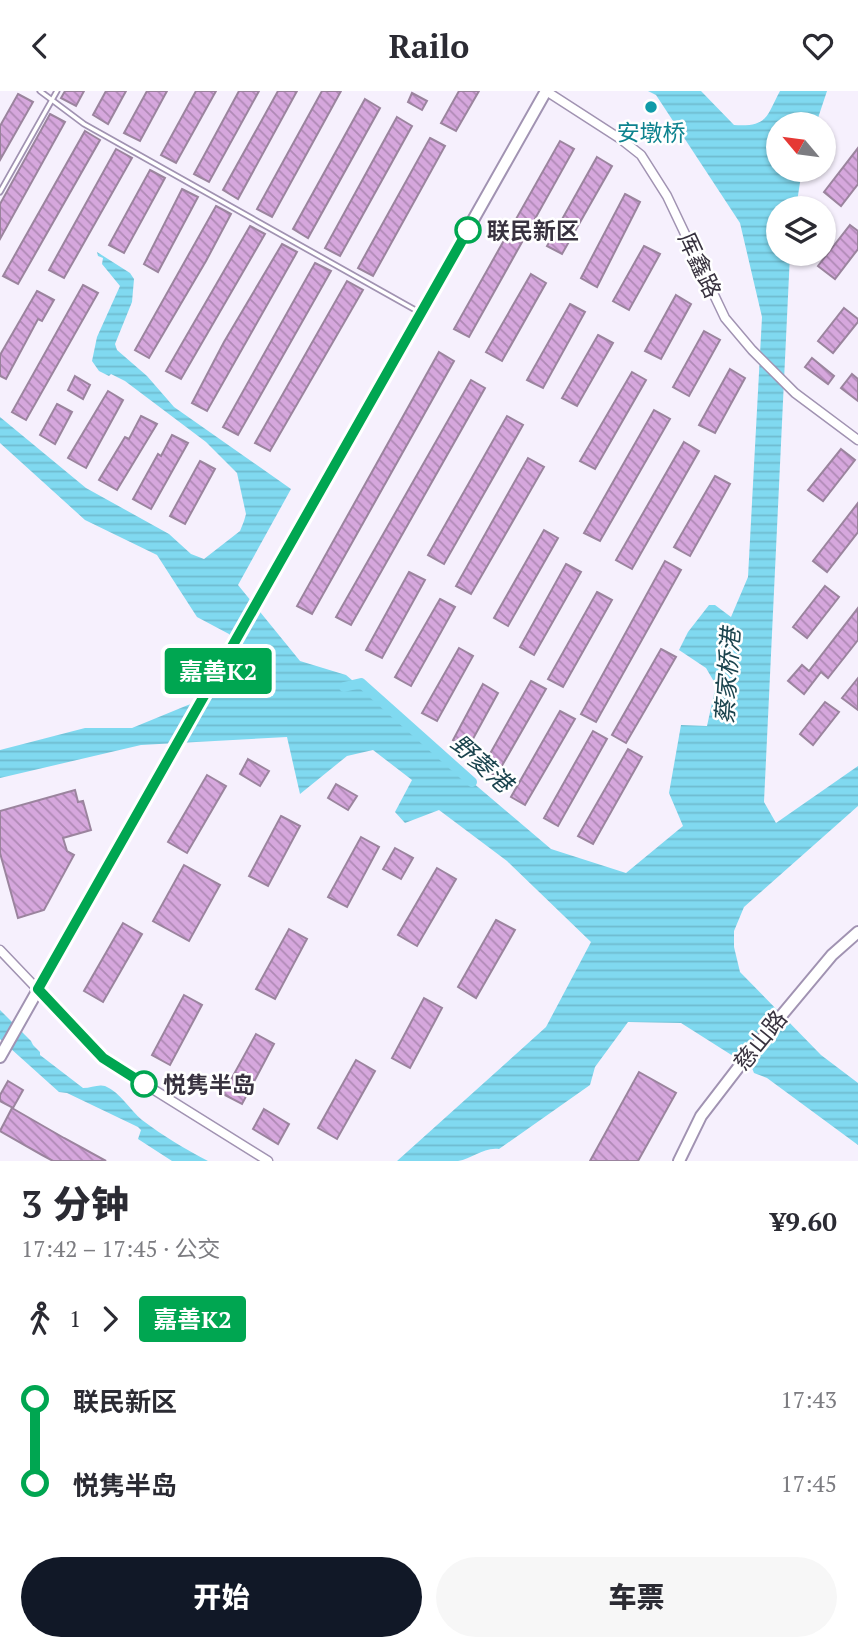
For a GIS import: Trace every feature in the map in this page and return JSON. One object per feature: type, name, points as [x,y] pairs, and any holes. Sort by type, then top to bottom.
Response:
[{"type":"street","points":[[0,1057],[546,91]]},
{"type":"street","name":"厍鑫路","points":[[546,91],[622,140],[640,155],[667,196],[725,319],[795,393],[858,440]]},
{"type":"street","name":"慈山路","points":[[679,1161],[701,1116],[832,955],[858,932]]},
{"type":"street","points":[[0,950],[88,1043],[113,1065],[268,1161]]},
{"type":"lane","points":[[40,91],[84,124],[421,312]]},
{"type":"lane","points":[[0,191],[57,91]]},
{"type":"water","name":"蔡家桥港","points":[[648,91],[701,91],[734,125],[754,124],[766,116],[766,182],[800,182],[798,196],[766,196],[766,266],[789,266],[764,802],[776,823],[858,766],[858,806],[744,907],[734,931],[734,947],[740,972],[821,1055],[858,1083],[858,1145],[767,1078],[754,1073],[752,1068],[681,1023],[628,1022],[595,1067],[590,1085],[499,1149],[488,1150],[458,1161],[397,1161],[546,1027],[591,942],[507,861],[439,810],[405,823],[395,812],[412,780],[373,750],[347,756],[300,794],[287,737],[141,745],[0,778],[0,750],[85,728],[132,728],[188,705],[249,687],[259,676],[229,634],[197,617],[157,555],[85,520],[0,443],[0,417],[86,488],[169,534],[191,554],[204,559],[240,531],[246,514],[237,473],[206,442],[125,381],[99,371],[92,361],[97,337],[120,286],[102,264],[103,258],[98,256],[97,252],[130,273],[134,279],[132,302],[115,344],[117,350],[147,376],[174,407],[291,489],[238,585],[300,661],[346,675],[551,849],[626,873],[683,826],[669,793],[681,725],[707,726],[716,685],[706,668],[679,650],[688,632],[709,605],[715,605],[731,617],[748,577],[762,317],[740,223],[656,95]]},
{"type":"water","points":[[780,91],[827,91],[820,112],[769,112]]},
{"type":"water","points":[[0,1010],[31,1041],[40,1055],[83,1088],[105,1086],[111,1089],[150,1126],[208,1161],[172,1161],[138,1139],[141,1130],[138,1127],[67,1093],[59,1092],[0,1039]]},
{"type":"building","points":[[65,91],[84,91],[76,106],[61,98]]},
{"type":"building","points":[[106,91],[126,91],[108,124],[93,115]]},
{"type":"building","points":[[147,91],[167,91],[140,141],[124,133]]},
{"type":"building","points":[[196,91],[216,91],[176,163],[161,155]]},
{"type":"building","points":[[239,91],[259,91],[209,182],[194,174]]},
{"type":"building","points":[[278,91],[297,91],[238,199],[223,190]]},
{"type":"building","points":[[322,91],[341,91],[272,217],[257,209]]},
{"type":"building","points":[[459,91],[479,91],[456,131],[441,123]]},
{"type":"building","points":[[412,93],[427,101],[422,110],[408,102]]},
{"type":"building","points":[[18,94],[33,102],[0,160],[0,126]]},
{"type":"building","points":[[365,99],[380,108],[308,238],[293,229]]},
{"type":"building","points":[[50,114],[65,122],[0,239],[0,204]]},
{"type":"building","points":[[397,117],[412,126],[340,256],[325,248]]},
{"type":"building","points":[[85,131],[100,140],[18,284],[3,276]]},
{"type":"building","points":[[430,138],[445,146],[373,276],[358,268]]},
{"type":"building","points":[[560,141],[574,149],[469,337],[454,329]]},
{"type":"building","points":[[858,148],[858,184],[841,206],[836,202],[836,196],[829,196],[824,192],[832,182],[836,182],[836,176]]},
{"type":"building","points":[[116,149],[132,158],[64,278],[49,270]]},
{"type":"building","points":[[597,157],[612,166],[562,254],[547,246]]},
{"type":"building","points":[[150,170],[165,178],[124,253],[109,245]]},
{"type":"building","points":[[182,189],[198,197],[158,272],[144,264]]},
{"type":"building","points":[[625,194],[640,202],[597,287],[581,278]]},
{"type":"building","points":[[216,206],[231,214],[149,358],[135,350]]},
{"type":"building","points":[[850,225],[858,231],[858,249],[835,279],[818,266],[836,266],[836,243]]},
{"type":"building","points":[[250,226],[265,234],[181,379],[166,371]]},
{"type":"building","points":[[282,244],[297,252],[207,411],[192,403],[224,342]]},
{"type":"building","points":[[644,246],[660,254],[629,310],[613,301]]},
{"type":"building","points":[[315,263],[331,271],[238,435],[223,427]]},
{"type":"building","points":[[531,274],[546,283],[502,361],[486,352]]},
{"type":"building","points":[[347,281],[363,290],[270,451],[255,443]]},
{"type":"building","points":[[83,285],[98,293],[26,420],[12,412]]},
{"type":"building","points":[[37,291],[54,300],[42,321],[38,319],[6,379],[0,376],[0,355]]},
{"type":"building","points":[[676,295],[691,304],[661,359],[645,351]]},
{"type":"building","points":[[570,304],[585,312],[543,388],[527,380]]},
{"type":"building","points":[[844,308],[858,319],[858,322],[833,353],[818,341]]},
{"type":"building","points":[[704,331],[720,340],[689,396],[673,387]]},
{"type":"building","points":[[598,335],[613,343],[577,406],[562,398]]},
{"type":"building","points":[[439,352],[454,361],[312,614],[297,606]]},
{"type":"building","points":[[812,358],[834,376],[828,384],[805,367]]},
{"type":"building","points":[[730,369],[745,378],[715,433],[699,425]]},
{"type":"building","points":[[632,372],[646,380],[595,469],[580,461]]},
{"type":"building","points":[[852,374],[858,379],[858,401],[841,388]]},
{"type":"building","points":[[75,376],[90,385],[83,399],[68,390]]},
{"type":"building","points":[[471,380],[485,388],[351,625],[336,617]]},
{"type":"building","points":[[108,391],[123,400],[86,468],[68,458]]},
{"type":"building","points":[[57,404],[72,412],[55,444],[40,435]]},
{"type":"building","points":[[654,410],[670,419],[600,541],[584,533]]},
{"type":"building","points":[[141,416],[157,424],[117,490],[99,480],[125,437],[129,439]]},
{"type":"building","points":[[507,416],[523,425],[444,564],[428,555]]},
{"type":"building","points":[[172,435],[188,443],[151,509],[133,499]]},
{"type":"building","points":[[684,442],[699,451],[632,569],[616,560]]},
{"type":"building","points":[[841,449],[855,460],[823,501],[808,490]]},
{"type":"building","points":[[528,458],[544,467],[471,594],[456,586]]},
{"type":"building","points":[[200,461],[215,469],[185,524],[170,516]]},
{"type":"building","points":[[715,476],[730,484],[690,556],[674,547]]},
{"type":"building","points":[[858,503],[858,532],[827,572],[813,561]]},
{"type":"building","points":[[544,530],[558,538],[508,626],[494,618]]},
{"type":"building","points":[[665,561],[681,570],[596,722],[581,714]]},
{"type":"building","points":[[566,564],[581,572],[534,655],[520,647]]},
{"type":"building","points":[[409,572],[425,580],[382,658],[366,650]]},
{"type":"building","points":[[825,586],[839,597],[807,638],[793,627]]},
{"type":"building","points":[[597,592],[612,600],[563,687],[548,679]]},
{"type":"building","points":[[440,599],[455,607],[411,686],[395,677]]},
{"type":"building","points":[[858,608],[858,640],[828,678],[821,672],[804,694],[788,681],[802,665],[809,671]]},
{"type":"building","points":[[459,648],[473,656],[437,721],[422,713]]},
{"type":"building","points":[[661,649],[676,657],[626,743],[612,735]]},
{"type":"building","points":[[858,678],[858,710],[842,698]]},
{"type":"building","points":[[531,681],[546,689],[496,776],[482,768]]},
{"type":"building","points":[[483,684],[498,693],[468,748],[453,740]]},
{"type":"building","points":[[825,702],[839,712],[813,745],[800,734]]},
{"type":"building","points":[[560,711],[575,719],[525,805],[511,797]]},
{"type":"building","points":[[593,731],[607,739],[558,826],[544,818]]},
{"type":"building","points":[[628,749],[642,757],[593,844],[578,836]]},
{"type":"building","points":[[248,759],[269,771],[260,786],[240,774]]},
{"type":"building","points":[[207,775],[226,786],[187,853],[168,842]]},
{"type":"building","points":[[336,784],[357,796],[348,810],[328,798]]},
{"type":"building","points":[[75,790],[78,802],[83,801],[91,830],[63,838],[67,851],[74,855],[44,910],[18,918],[0,853],[0,811]]},
{"type":"building","points":[[281,816],[300,826],[268,886],[249,876]]},
{"type":"building","points":[[361,837],[379,847],[347,907],[328,897]]},
{"type":"building","points":[[395,848],[413,858],[401,879],[383,869]]},
{"type":"building","points":[[184,865],[220,885],[189,941],[153,921]]},
{"type":"building","points":[[437,868],[456,879],[417,946],[398,935]]},
{"type":"building","points":[[496,920],[515,930],[476,998],[458,987]]},
{"type":"building","points":[[123,923],[142,934],[103,1002],[84,991]]},
{"type":"building","points":[[289,929],[307,939],[275,999],[256,989]]},
{"type":"building","points":[[184,995],[202,1005],[170,1065],[152,1055]]},
{"type":"building","points":[[424,998],[442,1008],[410,1068],[392,1058]]},
{"type":"building","points":[[256,1034],[274,1044],[242,1104],[223,1094]]},
{"type":"building","points":[[356,1060],[375,1071],[337,1139],[318,1128]]},
{"type":"building","points":[[639,1072],[676,1093],[638,1161],[590,1161]]},
{"type":"building","points":[[8,1081],[23,1090],[13,1108],[0,1101],[0,1095]]},
{"type":"building","points":[[12,1108],[106,1161],[53,1161],[42,1155],[0,1131]]},
{"type":"building","points":[[264,1109],[289,1124],[278,1144],[253,1129]]},
{"type":"waterway","name":"野菱港","points":[[344,687],[361,683],[472,782]]},
{"type":"bus line","name":"嘉善K2","points":[[144,1084],[103,1058],[38,989],[468,230]]},
{"type":"place","name":"安墩桥","points":[[651,107]]},
{"type":"place","name":"联民新区","points":[[468,230]]},
{"type":"place","name":"悦隽半岛","points":[[144,1084]]}]
